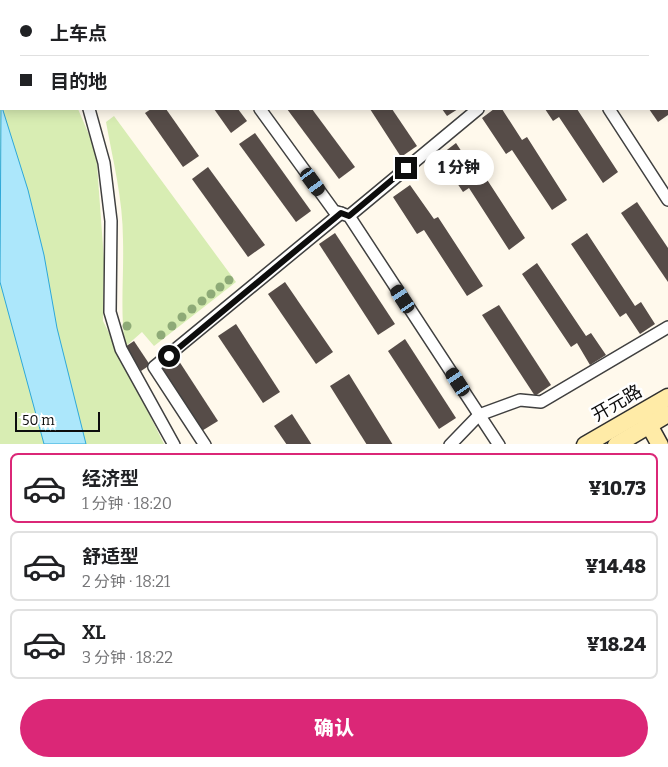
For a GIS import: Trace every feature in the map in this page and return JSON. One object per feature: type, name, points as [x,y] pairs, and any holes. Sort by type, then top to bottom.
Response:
[{"type":"main road","name":"开元路","points":[[585,444],[668,396]]},
{"type":"main road","name":"开元路","points":[[616,444],[668,414]]},
{"type":"main road","points":[[649,425],[660,444]]},
{"type":"street","points":[[89,110],[104,163],[111,221],[110,312],[121,349],[174,444]]},
{"type":"street","points":[[261,110],[334,211],[345,214],[499,444]]},
{"type":"street","points":[[205,444],[154,367],[477,110]]},
{"type":"street","points":[[610,110],[668,200]]},
{"type":"street","points":[[450,444],[479,415],[520,400],[541,402],[668,328]]},
{"type":"green space","points":[[0,110],[78,110],[96,151],[104,260],[103,321],[164,444],[0,444]]},
{"type":"green space","points":[[114,116],[236,282],[154,346],[142,332],[125,347],[123,320],[123,225],[106,122]]},
{"type":"water","points":[[1,110],[3,110],[28,190],[44,255],[57,328],[86,444],[44,444],[0,282]]},
{"type":"building","points":[[150,110],[167,110],[199,156],[183,167],[145,113]]},
{"type":"building","points":[[215,110],[239,110],[247,121],[231,133]]},
{"type":"building","points":[[288,110],[313,110],[355,167],[339,179]]},
{"type":"building","points":[[371,110],[393,110],[417,146],[401,157]]},
{"type":"building","points":[[443,110],[456,110],[447,116]]},
{"type":"building","points":[[493,110],[503,110],[522,140],[527,137],[567,200],[552,210],[512,150],[506,154],[482,118]]},
{"type":"building","points":[[546,110],[578,110],[618,172],[603,183],[559,117],[553,121]]},
{"type":"building","points":[[650,110],[668,110],[668,115],[658,122]]},
{"type":"building","points":[[255,133],[311,211],[296,222],[239,144]]},
{"type":"building","points":[[456,143],[479,178],[484,175],[525,238],[509,250],[469,188],[463,192],[439,156]]},
{"type":"building","points":[[208,167],[265,245],[248,257],[192,179]]},
{"type":"building","points":[[410,185],[434,219],[438,217],[483,286],[467,296],[424,230],[417,234],[393,197]]},
{"type":"building","points":[[637,202],[668,248],[668,282],[621,213]]},
{"type":"building","points":[[335,233],[395,324],[378,335],[319,244]]},
{"type":"building","points":[[587,233],[635,306],[641,302],[655,324],[640,334],[626,313],[620,317],[571,244]]},
{"type":"building","points":[[537,263],[586,336],[591,333],[606,355],[590,365],[577,343],[571,347],[522,274]]},
{"type":"building","points":[[285,282],[333,352],[316,364],[268,294]]},
{"type":"building","points":[[499,305],[551,385],[535,396],[482,315]]},
{"type":"building","points":[[236,324],[280,392],[263,403],[218,336]]},
{"type":"building","points":[[405,339],[456,418],[439,429],[388,351]]},
{"type":"building","points":[[134,341],[150,365],[141,371],[125,347]]},
{"type":"building","points":[[177,358],[218,421],[200,432],[159,370]]},
{"type":"building","points":[[349,374],[392,444],[366,444],[330,386]]},
{"type":"building","points":[[292,414],[311,444],[286,444],[274,426]]},
{"type":"route","points":[[169,356],[341,213],[349,216],[406,168]]}]
